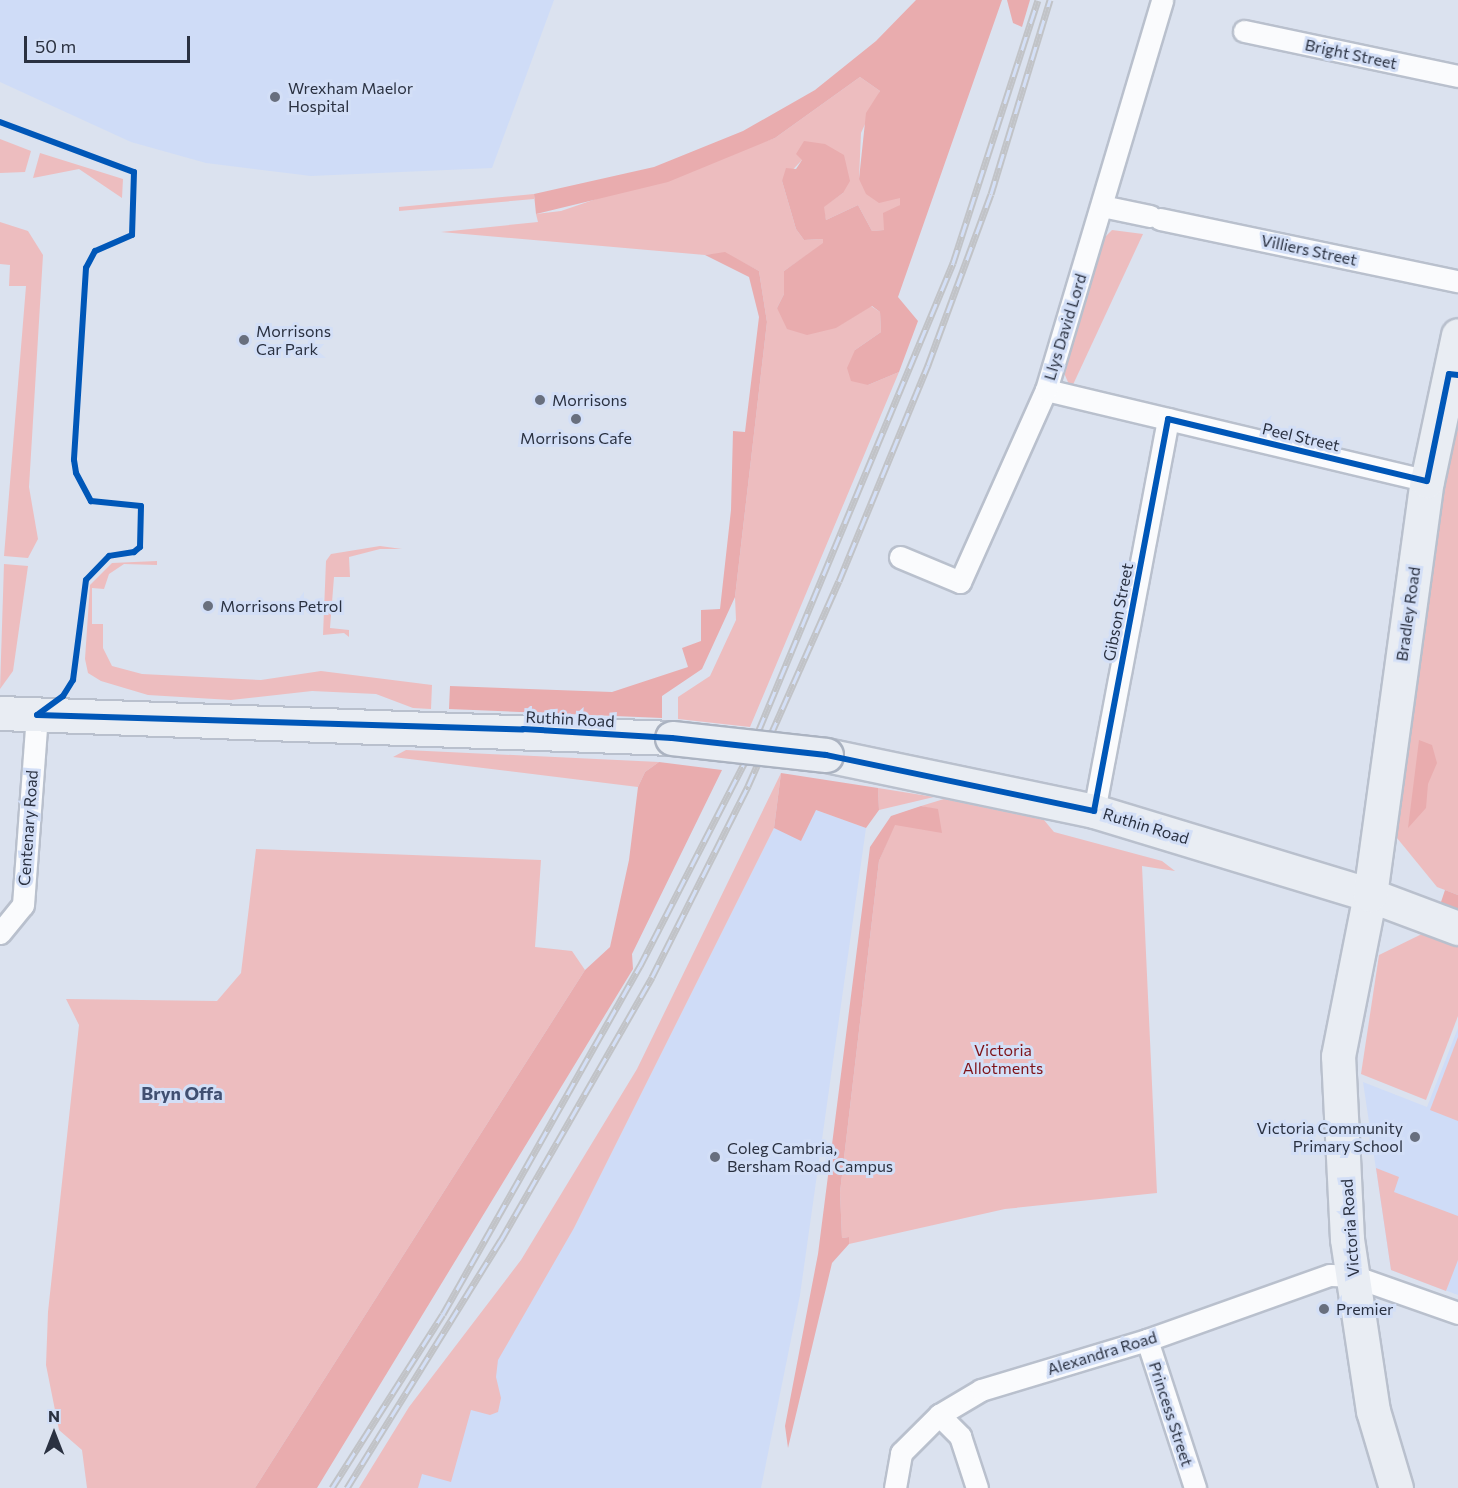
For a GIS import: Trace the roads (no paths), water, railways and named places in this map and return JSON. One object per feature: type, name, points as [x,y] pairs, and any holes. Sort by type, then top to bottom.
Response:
[{"type":"main road","name":"Bradley Road","points":[[1370,895],[1427,481],[1454,374],[1458,335]]},
{"type":"main road","name":"Ruthin Road","points":[[0,713],[523,729],[672,738],[826,755],[1094,810],[1370,895],[1458,928]]},
{"type":"main road","name":"Victoria Road","points":[[1370,895],[1338,1056],[1353,1276],[1373,1411],[1396,1488]]},
{"type":"street","name":"Llys David Lord","points":[[900,557],[960,582],[1046,390],[1162,0]]},
{"type":"street","name":"Bright Street","points":[[1244,31],[1458,76]]},
{"type":"street","name":"Villiers Street","points":[[1102,206],[1458,281]]},
{"type":"street","name":"Peel Street","points":[[1046,390],[1427,481]]},
{"type":"street","name":"Gibson Street","points":[[1094,810],[1168,419]]},
{"type":"street","name":"Centenary Road","points":[[0,933],[23,905],[37,715]]},
{"type":"street","name":"Alexandra Road","points":[[895,1488],[901,1453],[939,1415],[981,1390],[1147,1340],[1330,1275],[1353,1276]]},
{"type":"street","points":[[1353,1276],[1458,1313]]},
{"type":"street","name":"Princess Street","points":[[1147,1340],[1196,1488]]},
{"type":"street","points":[[939,1415],[960,1436],[977,1488]]},
{"type":"railway","points":[[332,1488],[443,1314],[640,966],[748,756],[953,263],[1038,0]]},
{"type":"railway","points":[[347,1488],[501,1240],[652,977],[748,786],[839,581],[928,365],[991,194],[1050,0]]},
{"type":"place","name":"Wrexham Maelor Hospital","points":[[275,97]]},
{"type":"place","name":"Morrisons Car Park","points":[[244,340]]},
{"type":"place","name":"Morrisons","points":[[540,400]]},
{"type":"place","name":"Morrisons Cafe","points":[[576,419]]},
{"type":"place","name":"Morrisons Petrol","points":[[208,606]]},
{"type":"place","name":"Victoria Community Primary School","points":[[1415,1137]]},
{"type":"place","name":"Coleg Cambria, Bersham Road Campus","points":[[715,1157]]},
{"type":"place","name":"Premier","points":[[1324,1309]]},
{"type":"district","name":"Bryn Offa","points":[[182,1093]]},
{"type":"park label","name":"Victoria Allotments","points":[[1003,1059]]}]
